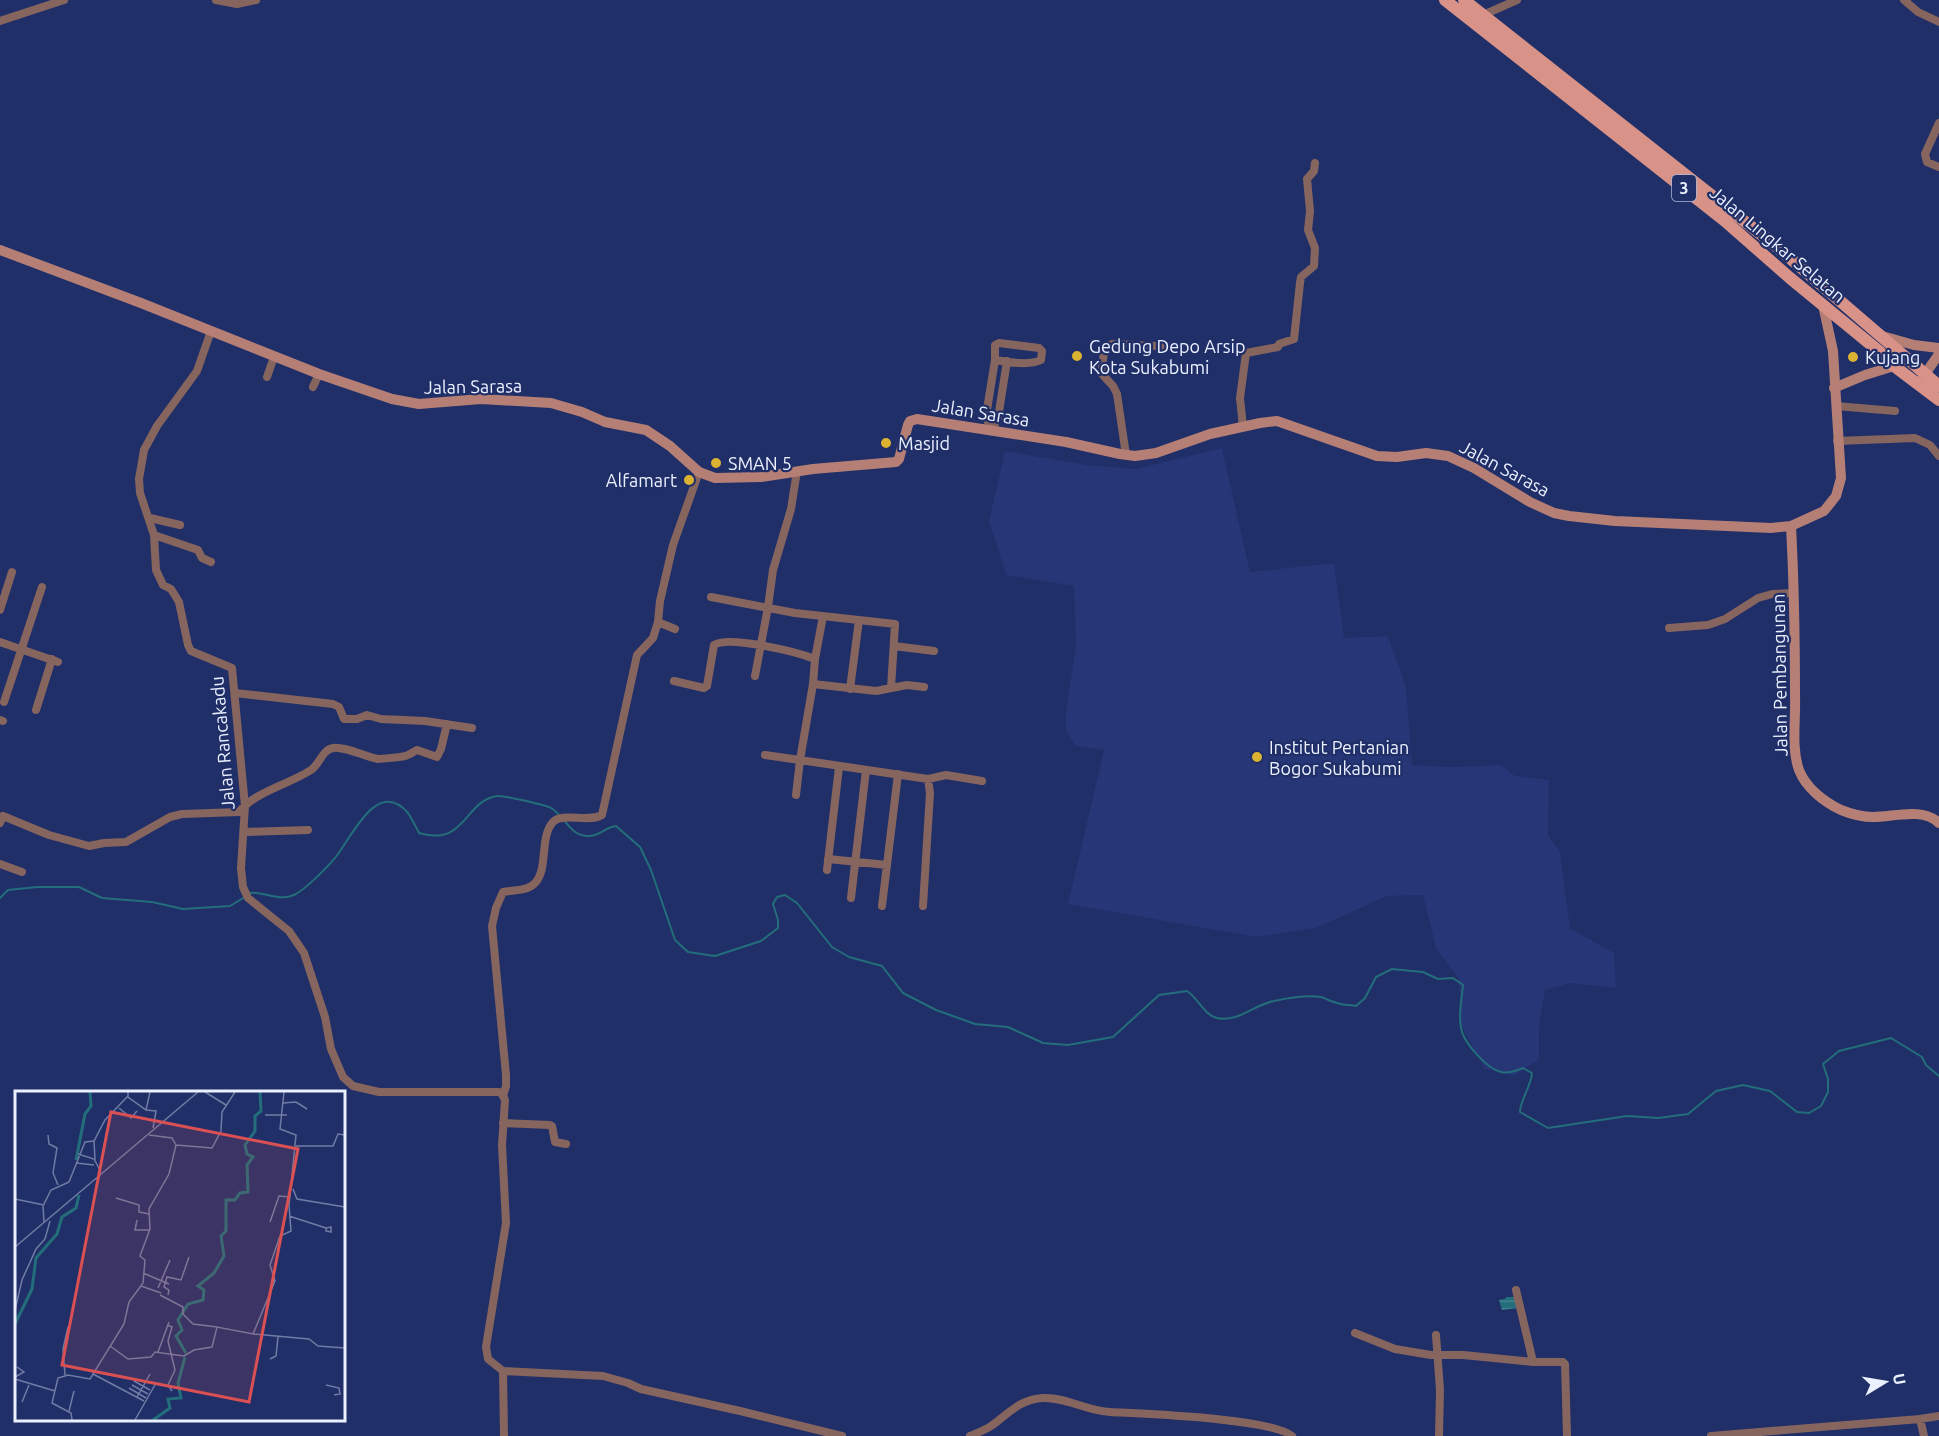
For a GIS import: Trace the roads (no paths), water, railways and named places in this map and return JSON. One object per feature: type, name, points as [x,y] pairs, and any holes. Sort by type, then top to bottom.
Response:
[{"type":"main road","name":"Jalan Lingkar Selatan","points":[[1445,0],[1480,19],[1777,247],[1905,359],[1921,380]]},
{"type":"main road","name":"Jalan Lingkar Selatan","points":[[1464,0],[1480,19],[1725,220],[1894,366],[1921,380]]},
{"type":"main road","points":[[1921,380],[1939,386]]},
{"type":"main road","points":[[1921,380],[1939,400]]},
{"type":"street","points":[[0,21],[64,0]]},
{"type":"street","points":[[216,0],[237,4],[256,0]]},
{"type":"street","points":[[1480,19],[1517,0]]},
{"type":"street","points":[[1904,0],[1918,12],[1939,22]]},
{"type":"street","points":[[1939,123],[1924,154],[1927,162],[1939,167]]},
{"type":"street","points":[[1243,426],[1240,399],[1246,353],[1278,347],[1279,344],[1294,339],[1301,277],[1314,266],[1315,248],[1308,230],[1310,212],[1306,179],[1314,171],[1315,163]]},
{"type":"street","name":"Jalan Sarasa","points":[[0,250],[274,357],[392,399],[419,404],[481,399],[562,406],[605,422],[646,430],[670,446],[699,472],[715,478],[761,477],[797,471],[896,462],[899,459],[906,428],[913,420],[1066,442],[1126,455],[1156,453],[1204,436],[1243,426],[1277,421],[1377,456],[1397,457],[1426,453],[1448,456],[1554,513],[1569,516],[1752,528],[1791,526]]},
{"type":"street","points":[[1791,526],[1824,511],[1836,496],[1841,478],[1833,351],[1823,305]]},
{"type":"street","name":"Jalan Rancakadu","points":[[211,332],[197,371],[157,426],[144,450],[138,478],[140,493],[154,535],[156,570],[163,585],[171,589],[179,602],[188,645],[195,654],[232,668],[244,806],[241,868],[243,887],[248,898],[289,931],[304,953],[326,1017],[331,1049],[347,1082],[360,1088],[379,1092],[498,1092],[503,1096]]},
{"type":"street","points":[[1878,335],[1914,345],[1939,348]]},
{"type":"street","points":[[1126,455],[1117,394],[1101,373],[1106,346],[1112,344],[1179,347]]},
{"type":"street","points":[[991,431],[986,416],[995,360],[995,345],[1037,347],[1042,351],[1039,362],[995,360]]},
{"type":"street","points":[[1921,380],[1939,354]]},
{"type":"street","points":[[267,376],[274,357]]},
{"type":"street","points":[[1834,388],[1894,366],[1905,359]]},
{"type":"street","points":[[991,431],[998,418],[1007,361]]},
{"type":"street","points":[[313,387],[319,374]]},
{"type":"street","points":[[1836,406],[1895,411]]},
{"type":"street","points":[[1838,441],[1916,438],[1926,442],[1939,456]]},
{"type":"street","points":[[755,676],[773,570],[791,509],[797,471]]},
{"type":"street","points":[[699,472],[673,545],[653,638],[638,655],[602,815],[587,818],[563,817],[553,822],[548,831],[534,885],[503,892],[495,909],[493,934],[506,1075],[502,1145],[506,1223],[486,1347],[488,1359],[502,1371],[603,1376],[641,1389],[842,1436]]},
{"type":"street","points":[[150,518],[180,525]]},
{"type":"street","name":"Jalan Pembangunan","points":[[1791,526],[1796,757],[1803,778],[1819,796],[1849,813],[1871,817],[1924,815],[1934,818],[1939,823]]},
{"type":"street","points":[[154,535],[198,550],[202,558],[210,562]]},
{"type":"street","points":[[0,610],[12,572]]},
{"type":"street","points":[[4,702],[42,587]]},
{"type":"street","points":[[1669,628],[1708,625],[1725,619],[1758,598],[1772,594],[1794,593]]},
{"type":"street","points":[[711,597],[823,616],[895,624],[891,688]]},
{"type":"street","points":[[796,795],[823,616]]},
{"type":"street","points":[[850,689],[859,620]]},
{"type":"street","points":[[658,622],[675,629]]},
{"type":"street","points":[[0,642],[55,660],[36,710]]},
{"type":"street","points":[[674,681],[704,688],[707,686],[714,645],[717,642],[760,645],[815,658]]},
{"type":"street","points":[[894,646],[934,651]]},
{"type":"street","points":[[813,684],[876,691],[907,685],[924,687]]},
{"type":"street","points":[[235,693],[333,704],[339,707],[344,719],[357,719],[367,715],[381,720],[472,728]]},
{"type":"street","points":[[0,823],[3,816],[49,835],[88,846],[126,842],[164,820],[182,814],[234,814],[239,812],[244,806],[311,770],[332,748],[381,760],[399,756],[407,757],[417,750],[437,757],[447,724]]},
{"type":"street","points":[[765,754],[928,779],[946,774],[982,781]]},
{"type":"street","points":[[827,870],[839,767]]},
{"type":"street","points":[[851,898],[866,770]]},
{"type":"street","points":[[882,906],[898,774]]},
{"type":"street","points":[[923,906],[930,793],[928,779]]},
{"type":"street","points":[[244,831],[308,830]]},
{"type":"street","points":[[828,859],[887,865]]},
{"type":"street","points":[[0,864],[22,872]]},
{"type":"street","points":[[503,1123],[552,1126],[555,1142],[566,1144]]},
{"type":"street","points":[[1516,1290],[1533,1362]]},
{"type":"street","points":[[1355,1333],[1395,1349],[1438,1355],[1562,1362],[1565,1365],[1567,1436]]},
{"type":"street","points":[[1436,1335],[1441,1409],[1439,1436]]},
{"type":"street","points":[[502,1371],[504,1436]]},
{"type":"street","points":[[970,1436],[990,1427],[1018,1405],[1042,1398],[1071,1402],[1109,1412],[1177,1416],[1248,1424],[1284,1431],[1292,1436]]},
{"type":"street","points":[[1711,1436],[1939,1416]]},
{"type":"street","points":[[1920,1419],[1924,1436]]},
{"type":"waterway","points":[[249,893],[288,897],[299,892],[330,864],[359,823],[377,805],[387,802],[397,804],[408,813],[419,833],[434,836],[456,829],[486,800],[501,796],[551,808],[571,829],[581,835],[595,835],[616,826],[640,847],[651,870],[675,940],[688,952],[715,956],[761,941],[778,928],[773,904],[777,897],[785,895],[797,903],[832,947],[849,957],[882,966],[903,993],[936,1010],[975,1024],[1008,1027],[1043,1043],[1068,1045],[1113,1037],[1159,995],[1187,991],[1208,1014],[1225,1019],[1239,1016],[1267,1003],[1298,997],[1321,997],[1339,1004],[1356,1006],[1365,998],[1376,977],[1392,969],[1423,972],[1438,979],[1453,978],[1463,985],[1460,1023],[1466,1040],[1495,1070],[1506,1073],[1523,1068],[1532,1073],[1520,1112],[1548,1128],[1627,1116],[1658,1118],[1688,1114],[1716,1091],[1743,1085],[1770,1091],[1797,1112],[1809,1113],[1821,1106],[1828,1092],[1828,1079],[1823,1064],[1839,1051],[1891,1038],[1922,1057],[1926,1065],[1939,1076]]},
{"type":"waterway","points":[[0,898],[8,890],[79,887],[102,898],[152,902],[183,909],[230,906],[245,897]]},
{"type":"place","name":"Gedung Depo Arsip Kota Sukabumi","points":[[1077,356]]},
{"type":"place","name":"Kujang","points":[[1853,357]]},
{"type":"place","name":"Masjid","points":[[886,443]]},
{"type":"place","name":"SMAN 5","points":[[716,463]]},
{"type":"place","name":"Alfamart","points":[[689,480]]},
{"type":"place","name":"Institut Pertanian Bogor Sukabumi","points":[[1257,757]]}]
